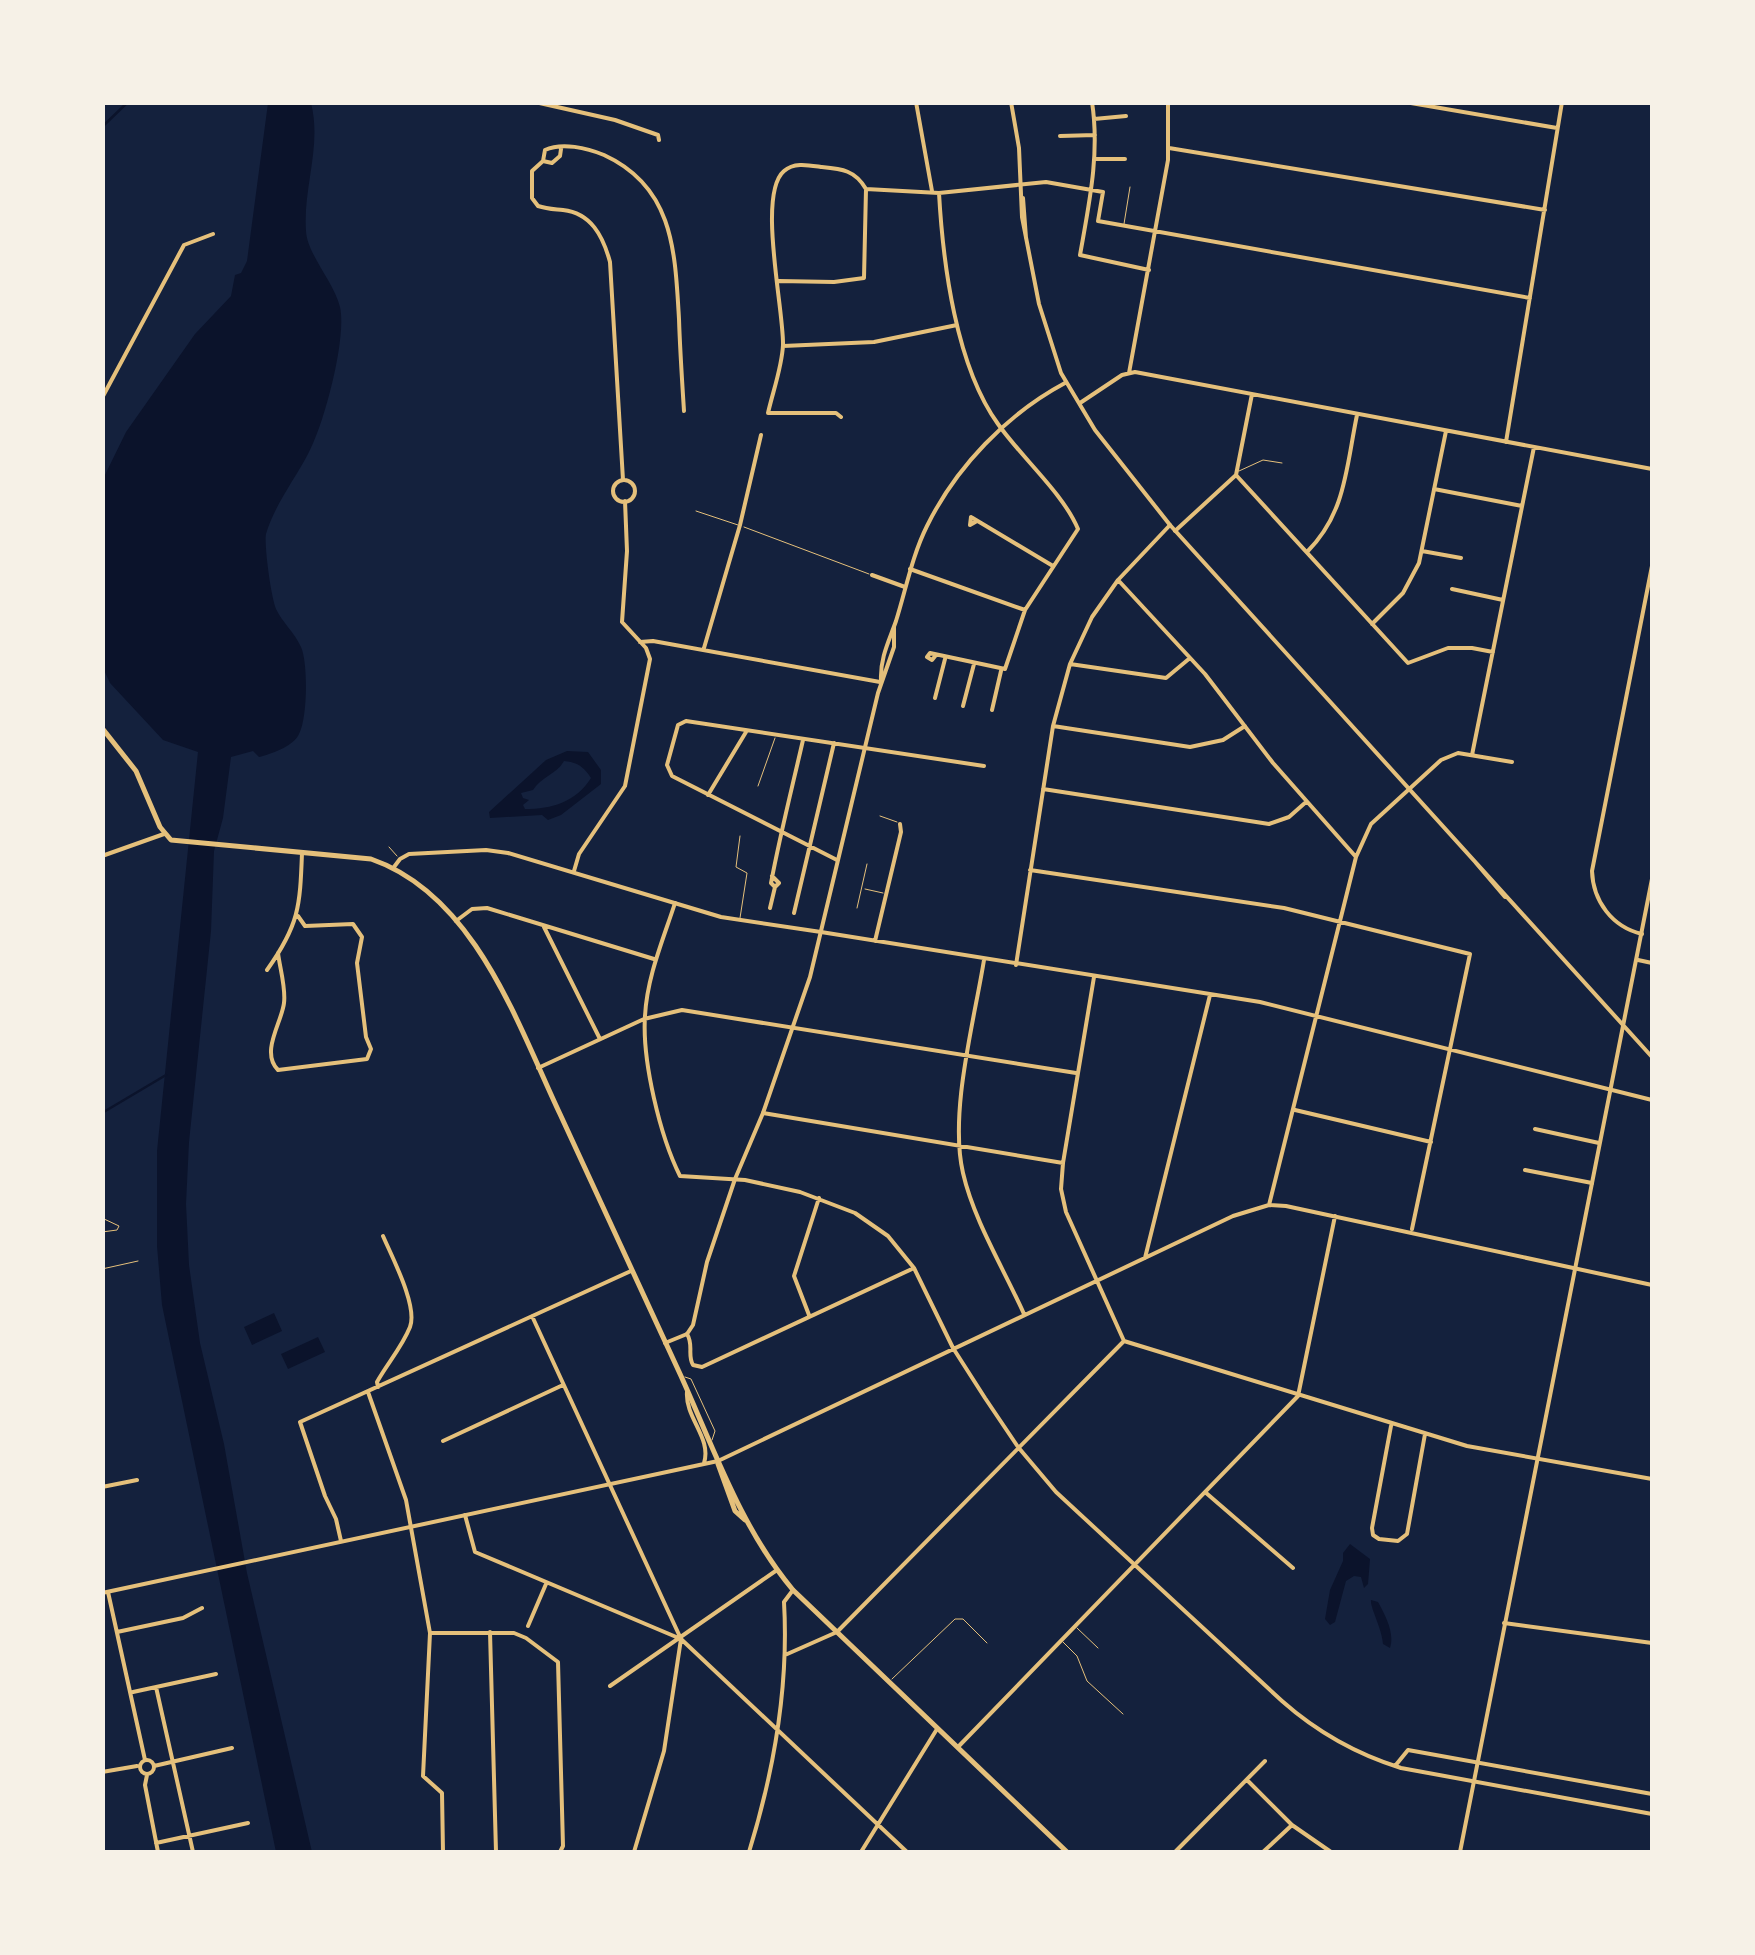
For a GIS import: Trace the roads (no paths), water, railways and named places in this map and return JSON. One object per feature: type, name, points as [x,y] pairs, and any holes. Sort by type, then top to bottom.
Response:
[{"type":"main road","points":[[102,728],[136,771],[164,834],[184,843],[363,857],[394,867],[456,921],[505,998],[718,1461],[748,1524],[777,1570],[793,1590],[1067,1852]]},
{"type":"street","points":[[535,102],[627,124],[658,135],[659,140]]},
{"type":"street","points":[[916,102],[973,383],[1002,429],[1078,527],[1025,610],[1002,670],[992,710]]},
{"type":"street","points":[[1012,102],[1026,238],[1038,304],[1065,382],[1112,455],[1175,531],[1652,1058]]},
{"type":"street","points":[[1092,102],[1094,159],[1082,257],[1149,270]]},
{"type":"street","points":[[1128,372],[1169,148],[1168,102]]},
{"type":"street","points":[[1404,102],[1557,128]]},
{"type":"street","points":[[1506,442],[1562,102]]},
{"type":"street","points":[[1094,120],[1126,116]]},
{"type":"street","points":[[1060,136],[1094,135]]},
{"type":"street","points":[[623,480],[612,276],[607,252],[590,220],[577,212],[546,209],[534,202],[532,171],[550,147],[581,147],[617,162],[644,183],[665,218],[674,252],[684,411]]},
{"type":"street","points":[[542,162],[552,163],[560,156],[561,148]]},
{"type":"street","points":[[1169,148],[1545,210]]},
{"type":"street","points":[[1094,159],[1125,160]]},
{"type":"street","points":[[777,281],[822,283],[864,278],[866,189],[858,178],[846,170],[798,165],[784,170],[774,189],[777,281],[783,346],[768,413],[836,412],[841,417]]},
{"type":"street","points":[[866,189],[936,193],[1046,182],[1104,192],[1098,221]]},
{"type":"street","points":[[1086,219],[1530,298]]},
{"type":"street","points":[[102,398],[184,245],[213,234]]},
{"type":"street","points":[[783,346],[874,342],[958,324]]},
{"type":"street","points":[[1078,404],[1128,372],[1652,469]]},
{"type":"street","points":[[665,1343],[688,1334],[694,1325],[706,1262],[735,1178],[764,1114],[793,1026],[821,932],[881,681],[883,654],[928,525],[952,485],[1002,429],[1065,382]]},
{"type":"street","points":[[1175,531],[1237,473],[1252,394]]},
{"type":"street","points":[[1307,552],[1326,533],[1336,514],[1357,414]]},
{"type":"street","points":[[1372,624],[1409,584],[1422,551],[1446,430]]},
{"type":"street","points":[[704,650],[761,435]]},
{"type":"street","points":[[1472,755],[1534,447]]},
{"type":"street","points":[[1237,473],[1411,664],[1448,648],[1492,652]]},
{"type":"street","points":[[623,480],[630,481],[635,489],[634,496],[626,502],[618,500],[613,490],[623,480]]},
{"type":"street","points":[[1434,489],[1522,506]]},
{"type":"street","points":[[574,871],[580,854],[621,794],[628,776],[650,659],[646,648],[622,622],[626,502]]},
{"type":"street","points":[[974,519],[1053,566]]},
{"type":"street","points":[[1016,965],[1053,726],[1070,664],[1092,616],[1118,580],[1170,525]]},
{"type":"street","points":[[1422,551],[1461,558]]},
{"type":"street","points":[[1642,934],[1628,930],[1608,915],[1594,891],[1592,871],[1652,566]]},
{"type":"street","points":[[910,569],[1025,610]]},
{"type":"street","points":[[872,575],[904,587]]},
{"type":"street","points":[[1118,580],[1190,658],[1356,858]]},
{"type":"street","points":[[1452,590],[1503,600]]},
{"type":"street","points":[[640,642],[881,681]]},
{"type":"street","points":[[936,655],[1002,670]]},
{"type":"street","points":[[935,698],[945,657]]},
{"type":"street","points":[[1070,664],[1158,678],[1172,674],[1190,658]]},
{"type":"street","points":[[963,706],[974,664]]},
{"type":"street","points":[[838,860],[668,772],[678,725],[686,722],[776,734],[984,766]]},
{"type":"street","points":[[1053,726],[1190,746],[1224,740],[1245,726]]},
{"type":"street","points":[[708,795],[746,732]]},
{"type":"street","points":[[770,908],[779,884],[772,876],[780,833],[804,738]]},
{"type":"street","points":[[794,913],[834,743]]},
{"type":"street","points":[[1268,1205],[1366,830],[1447,757],[1458,753],[1512,762]]},
{"type":"street","points":[[1043,789],[1269,824],[1289,817],[1306,802]]},
{"type":"street","points":[[874,941],[902,832],[900,824]]},
{"type":"street","points":[[102,856],[164,834]]},
{"type":"street","points":[[394,867],[409,854],[486,850],[508,853],[739,920],[1211,994],[1451,1048],[1652,1100]]},
{"type":"street","points":[[266,970],[298,916],[302,853]]},
{"type":"street","points":[[1030,870],[1284,908],[1470,954],[1411,1232]]},
{"type":"street","points":[[1460,1852],[1652,880]]},
{"type":"street","points":[[675,904],[656,960],[644,1019],[651,1081],[682,1178],[735,1178],[782,1186],[869,1221],[888,1236],[914,1268],[952,1348],[1018,1447],[1056,1492],[1302,1718],[1346,1746],[1395,1766],[1652,1814]]},
{"type":"street","points":[[456,921],[472,909],[486,908],[656,960]]},
{"type":"street","points":[[278,953],[284,1007],[273,1030],[270,1058],[278,1070],[367,1059],[370,1054],[357,963],[362,944],[360,931],[353,924],[305,926],[298,916]]},
{"type":"street","points":[[543,925],[600,1039]]},
{"type":"street","points":[[984,960],[961,1101],[959,1146],[970,1196],[1024,1314]]},
{"type":"street","points":[[1636,960],[1652,963]]},
{"type":"street","points":[[1094,977],[1064,1163],[1062,1202],[1124,1341],[1467,1446],[1652,1480]]},
{"type":"street","points":[[1144,1258],[1211,994]]},
{"type":"street","points":[[538,1068],[644,1019],[668,1012],[693,1011],[1078,1073]]},
{"type":"street","points":[[1292,1109],[1431,1142]]},
{"type":"street","points":[[764,1114],[1064,1163]]},
{"type":"street","points":[[1535,1129],[1600,1143]]},
{"type":"street","points":[[1525,1170],[1592,1183]]},
{"type":"street","points":[[810,1316],[794,1276],[818,1198]]},
{"type":"street","points":[[102,1772],[140,1767],[145,1760],[105,1592],[718,1461],[1097,1279],[1233,1216],[1268,1205],[1336,1216],[1652,1285]]},
{"type":"street","points":[[958,1746],[1298,1396],[1336,1216]]},
{"type":"street","points":[[378,1387],[377,1382],[412,1318],[383,1236]]},
{"type":"street","points":[[688,1334],[692,1342],[690,1361],[698,1368],[914,1268]]},
{"type":"street","points":[[341,1541],[300,1422],[630,1271]]},
{"type":"street","points":[[532,1316],[681,1638],[664,1751],[634,1852]]},
{"type":"street","points":[[786,1655],[837,1632],[1124,1341]]},
{"type":"street","points":[[443,1442],[563,1384]]},
{"type":"street","points":[[368,1392],[392,1456],[410,1526],[430,1634],[423,1776],[442,1793],[444,1852]]},
{"type":"street","points":[[688,1392],[690,1414],[707,1448],[704,1463]]},
{"type":"street","points":[[1391,1424],[1372,1528],[1379,1539],[1398,1540],[1407,1534],[1425,1434]]},
{"type":"street","points":[[102,1487],[137,1480]]},
{"type":"street","points":[[1204,1492],[1293,1568]]},
{"type":"street","points":[[465,1515],[475,1552],[681,1638],[907,1852]]},
{"type":"street","points":[[610,1686],[777,1570]]},
{"type":"street","points":[[528,1626],[547,1582]]},
{"type":"street","points":[[748,1852],[766,1794],[778,1730],[786,1655],[784,1602],[793,1590]]},
{"type":"street","points":[[117,1632],[183,1618],[202,1608]]},
{"type":"street","points":[[1504,1623],[1652,1643]]},
{"type":"street","points":[[490,1632],[496,1852]]},
{"type":"street","points":[[430,1634],[514,1633],[558,1662],[563,1846],[560,1852]]},
{"type":"street","points":[[131,1692],[216,1674]]},
{"type":"street","points":[[156,1687],[193,1852]]},
{"type":"street","points":[[861,1852],[937,1728]]},
{"type":"street","points":[[154,1766],[232,1748]]},
{"type":"street","points":[[1395,1766],[1408,1750],[1652,1794]]},
{"type":"street","points":[[145,1760],[154,1766]]},
{"type":"street","points":[[1174,1852],[1265,1761]]},
{"type":"street","points":[[154,1766],[144,1785],[158,1852]]},
{"type":"street","points":[[140,1767],[147,1774]]},
{"type":"street","points":[[1246,1780],[1292,1825],[1332,1852]]},
{"type":"street","points":[[156,1843],[248,1823]]},
{"type":"street","points":[[1263,1852],[1292,1825]]},
{"type":"lane","points":[[1123,226],[1130,187]]},
{"type":"lane","points":[[1237,473],[1263,460],[1282,463]]},
{"type":"lane","points":[[696,511],[872,575]]},
{"type":"lane","points":[[758,786],[776,734]]},
{"type":"lane","points":[[880,816],[900,824]]},
{"type":"lane","points":[[739,920],[748,874],[736,867],[740,836]]},
{"type":"lane","points":[[389,847],[400,859]]},
{"type":"lane","points":[[857,908],[868,864]]},
{"type":"lane","points":[[862,888],[886,894]]},
{"type":"lane","points":[[102,1218],[118,1226],[117,1230],[102,1232]]},
{"type":"lane","points":[[102,1269],[138,1261]]},
{"type":"lane","points":[[682,1378],[691,1379],[715,1431],[711,1443]]},
{"type":"lane","points":[[889,1681],[956,1618],[963,1619],[987,1643]]},
{"type":"lane","points":[[1074,1626],[1098,1648]]},
{"type":"lane","points":[[1061,1640],[1078,1656],[1087,1681],[1123,1714]]},
{"type":"water","points":[[268,103],[311,103],[314,135],[306,231],[340,307],[340,339],[333,381],[314,441],[266,534],[274,603],[303,655],[305,705],[301,728],[291,744],[259,757],[253,751],[231,757],[214,851],[211,931],[186,1204],[189,1265],[200,1343],[224,1444],[247,1573],[312,1852],[276,1852],[162,1305],[157,1246],[157,1151],[198,752],[163,740],[110,683],[103,668],[102,481],[126,432],[195,334],[231,296],[235,275],[241,273],[247,261]]},
{"type":"water","points":[[567,751],[588,752],[601,770],[601,784],[561,815],[548,820],[542,815],[490,818],[489,812],[546,760]],"holes":[[[564,761],[580,766],[591,778],[585,786],[562,802],[525,809],[523,805],[529,800],[521,793],[533,790]]]},
{"type":"water","points":[[274,1313],[282,1331],[252,1345],[244,1327]]},
{"type":"water","points":[[318,1337],[325,1352],[288,1369],[281,1354]]},
{"type":"water","points":[[1350,1544],[1370,1559],[1368,1584],[1364,1588],[1361,1577],[1354,1576],[1346,1581],[1335,1622],[1330,1625],[1325,1619],[1330,1590]]},
{"type":"water","points":[[1371,1600],[1378,1602],[1386,1618],[1390,1648],[1383,1644]]},
{"type":"waterway","points":[[102,127],[128,102]]},
{"type":"waterway","points":[[102,1113],[166,1075]]}]
